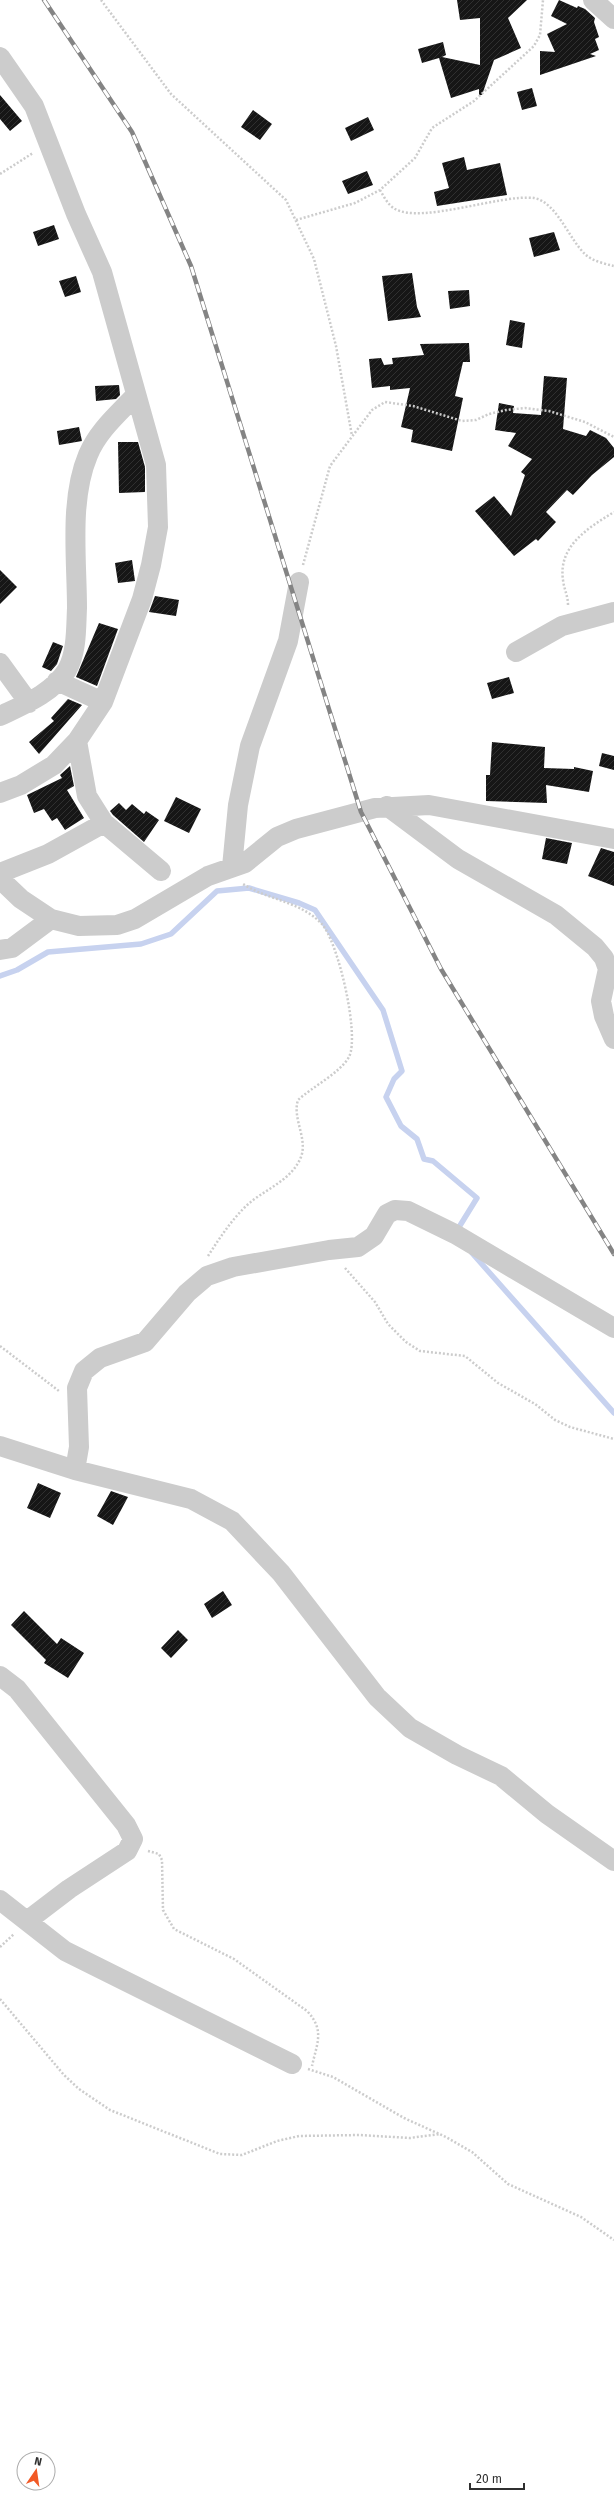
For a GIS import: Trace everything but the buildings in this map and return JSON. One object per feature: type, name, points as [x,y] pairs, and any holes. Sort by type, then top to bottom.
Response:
[{"type":"street","points":[[593,0],[614,19]]},
{"type":"street","points":[[0,57],[34,106],[102,272],[135,396],[156,465],[158,527],[151,565],[142,599],[103,702],[77,741],[54,765],[21,785],[0,793]]},
{"type":"street","points":[[0,716],[29,702],[57,681],[67,670],[74,650],[77,569],[75,529],[81,484],[88,456],[100,432],[135,396]]},
{"type":"street","points":[[232,867],[238,805],[250,746],[288,641],[299,582]]},
{"type":"street","points":[[516,652],[562,626],[614,612]]},
{"type":"street","points":[[0,663],[29,702]]},
{"type":"street","points":[[57,681],[103,702]]},
{"type":"street","points":[[77,741],[87,796],[104,823],[161,871]]},
{"type":"street","points":[[0,879],[21,899],[51,919],[79,926],[117,926],[135,919],[208,876],[245,863],[277,838],[296,829],[312,823],[387,806],[423,805],[446,807],[614,839]]},
{"type":"street","points":[[387,806],[458,859],[556,916],[595,947],[604,958],[608,969],[602,1001],[604,1016],[614,1039]]},
{"type":"street","points":[[0,873],[48,854],[104,823]]},
{"type":"street","points":[[0,950],[12,948],[51,919]]},
{"type":"street","points":[[75,1470],[79,1447],[76,1404],[77,1388],[84,1371],[100,1358],[145,1342],[187,1293],[207,1276],[233,1267],[329,1250],[358,1247],[374,1236],[387,1214],[395,1210],[408,1211],[455,1234],[614,1328]]},
{"type":"street","points":[[0,1446],[75,1470],[191,1499],[232,1521],[281,1573],[376,1697],[410,1728],[457,1755],[501,1776],[547,1814],[614,1861]]},
{"type":"street","points":[[0,1676],[21,1695],[126,1825],[133,1839],[127,1851],[69,1889],[27,1921]]},
{"type":"street","points":[[0,1900],[66,1951],[302,2067]]},
{"type":"path","points":[[101,0],[171,94],[286,200],[314,259],[336,346],[352,436]]},
{"type":"path","points":[[296,220],[355,202],[380,190],[415,158],[432,128],[474,101],[534,46],[540,35],[543,0]]},
{"type":"path","points":[[0,174],[49,144]]},
{"type":"path","points":[[380,190],[390,205],[404,212],[450,210],[519,199],[542,200],[549,205],[574,243],[587,256],[614,266]]},
{"type":"path","points":[[299,582],[309,536],[330,466],[372,410],[384,402],[413,406],[462,421],[476,420],[488,414],[506,410],[525,408],[549,410],[585,422],[614,437]]},
{"type":"path","points":[[562,626],[568,614],[568,595],[563,571],[568,549],[579,536],[614,512]]},
{"type":"path","points":[[204,1262],[219,1239],[245,1207],[273,1188],[296,1165],[302,1148],[296,1107],[298,1100],[341,1065],[349,1056],[353,1040],[340,963],[328,934],[321,923],[292,903],[254,891],[242,884],[232,867]]},
{"type":"path","points":[[329,1250],[375,1302],[388,1324],[406,1342],[420,1351],[465,1356],[498,1383],[535,1404],[555,1420],[570,1427],[614,1439]]},
{"type":"path","points":[[0,1346],[76,1404]]},
{"type":"path","points":[[133,1839],[147,1851],[158,1854],[162,1860],[162,1910],[174,1929],[234,1958],[303,2008],[315,2020],[318,2026],[318,2038],[302,2067],[333,2077],[404,2118],[440,2134],[472,2152],[508,2184],[581,2217],[614,2240]]},
{"type":"path","points":[[0,1999],[64,2075],[79,2088],[110,2110],[220,2154],[242,2155],[277,2141],[299,2136],[359,2135],[410,2138],[440,2134]]},
{"type":"waterway","points":[[0,976],[17,970],[48,952],[141,944],[171,934],[217,891],[249,888],[299,903],[315,910],[383,1010],[402,1071],[394,1079],[386,1097],[401,1126],[417,1139],[424,1159],[433,1161],[477,1198],[456,1232]]},
{"type":"waterway","points":[[472,1253],[614,1413]]},
{"type":"railway","points":[[44,0],[132,132],[191,266],[361,812],[441,969],[614,1254]]}]
